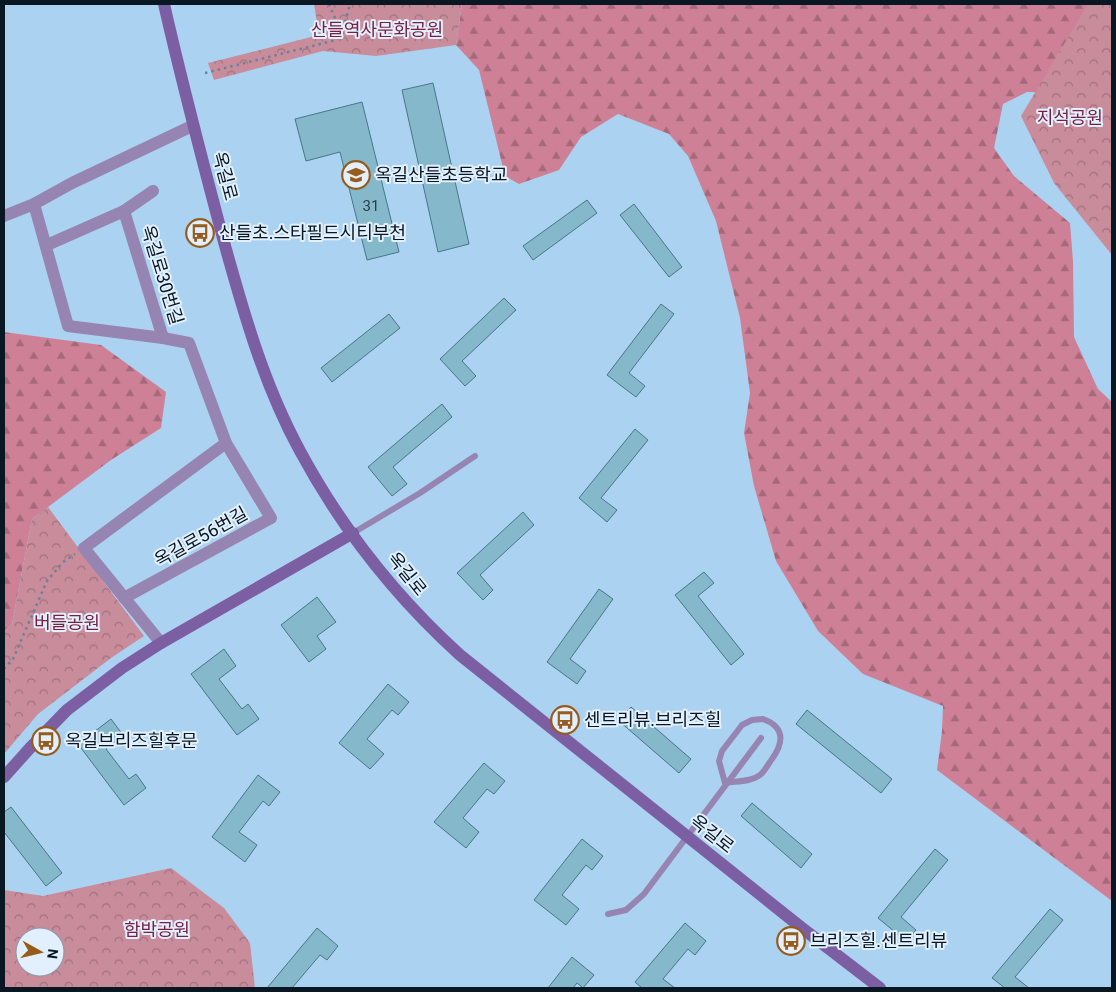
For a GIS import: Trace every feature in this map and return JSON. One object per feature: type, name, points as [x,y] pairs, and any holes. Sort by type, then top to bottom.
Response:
[{"type":"street","name":"옥길로","points":[[164,4],[192,126],[249,332],[263,369],[300,450],[323,490],[353,533],[386,578],[429,627],[492,682],[880,988]]},
{"type":"street","points":[[4,216],[34,204],[72,183],[192,126]]},
{"type":"street","points":[[47,245],[124,211],[153,191]]},
{"type":"street","name":"옥길로30번길","points":[[34,204],[47,245],[68,326],[163,338],[124,211]]},
{"type":"street","points":[[161,644],[84,548],[226,443],[189,343],[163,338]]},
{"type":"street","name":"옥길로56번길","points":[[124,598],[271,518],[226,443]]},
{"type":"street","points":[[4,777],[67,710],[122,668],[353,533]]},
{"type":"lane","points":[[353,533],[475,456]]},
{"type":"lane","points":[[763,719],[772,723],[779,731],[781,738],[778,750],[767,766],[759,775],[750,779],[726,783],[720,761],[722,751],[736,731],[742,724],[752,720],[763,719]]},
{"type":"lane","points":[[608,914],[626,910],[637,902],[761,738]]},
{"type":"path","points":[[329,4],[342,34]]},
{"type":"path","points":[[205,73],[336,40],[342,34],[350,4]]},
{"type":"path","points":[[4,669],[13,659],[47,581],[63,562],[84,548]]},
{"type":"green space","name":"산들역사문화공원","points":[[314,4],[462,4],[456,45],[376,56],[323,51],[214,80],[208,63],[319,35]]},
{"type":"green space","points":[[462,4],[1112,4],[1076,93],[1027,92],[1003,104],[994,148],[1014,176],[1070,223],[1073,261],[1074,337],[1098,389],[1112,402],[1112,901],[937,770],[943,706],[863,674],[818,631],[776,561],[754,486],[744,433],[750,393],[740,318],[716,221],[688,156],[669,134],[618,114],[581,137],[559,170],[519,184],[505,176],[479,70],[456,45]]},
{"type":"green space","name":"지석공원","points":[[1088,4],[1112,4],[1112,255],[1054,183],[1021,116]]},
{"type":"green space","points":[[4,332],[101,345],[166,392],[161,428],[111,460],[32,519],[12,624],[4,631]]},
{"type":"green space","name":"버들공원","points":[[48,507],[144,636],[111,658],[38,714],[4,754],[4,631],[12,624],[32,519]]},
{"type":"green space","name":"함박공원","points":[[171,868],[224,908],[250,943],[255,988],[4,988],[4,890],[43,896]]},
{"type":"building","points":[[433,83],[469,244],[438,252],[402,90]]},
{"type":"building","points":[[362,102],[399,252],[367,260],[340,152],[306,161],[295,119]]},
{"type":"building","points":[[587,200],[597,213],[533,260],[523,246]]},
{"type":"building","points":[[634,204],[682,267],[669,277],[620,215]]},
{"type":"building","points":[[504,298],[516,310],[462,361],[476,376],[465,386],[440,359]]},
{"type":"building","points":[[661,304],[674,314],[629,373],[645,386],[636,397],[607,375]]},
{"type":"building","points":[[389,314],[400,328],[332,382],[321,368]]},
{"type":"building","points":[[442,404],[452,417],[393,467],[407,484],[392,496],[368,467]]},
{"type":"building","points":[[635,429],[648,440],[601,498],[617,510],[607,522],[579,498]]},
{"type":"building","points":[[523,512],[534,525],[480,575],[493,590],[483,600],[457,573]]},
{"type":"building","points":[[704,572],[714,583],[698,596],[744,654],[731,665],[675,595]]},
{"type":"building","points":[[599,589],[613,599],[570,659],[586,671],[577,684],[547,662]]},
{"type":"building","points":[[317,597],[336,622],[317,636],[326,649],[309,662],[281,625]]},
{"type":"building","points":[[224,649],[236,666],[219,679],[242,709],[248,704],[259,719],[237,735],[191,674]]},
{"type":"building","points":[[388,684],[409,702],[398,715],[392,710],[367,739],[384,754],[370,769],[339,743]]},
{"type":"building","points":[[631,707],[691,759],[679,773],[619,721]]},
{"type":"building","points":[[807,710],[892,779],[881,793],[796,724]]},
{"type":"building","points":[[111,719],[123,735],[106,749],[129,779],[136,774],[146,788],[124,805],[78,744]]},
{"type":"building","points":[[484,763],[505,781],[494,794],[487,789],[463,818],[479,832],[466,848],[434,822]]},
{"type":"building","points":[[258,775],[280,792],[269,806],[263,801],[239,832],[257,845],[245,862],[212,837]]},
{"type":"building","points":[[752,803],[812,854],[801,868],[741,816]]},
{"type":"building","points":[[11,807],[62,873],[46,886],[4,832],[4,812]]},
{"type":"building","points":[[582,839],[603,856],[592,870],[586,865],[562,895],[579,909],[566,925],[534,900]]},
{"type":"building","points":[[935,849],[948,860],[901,917],[916,930],[907,942],[878,918]]},
{"type":"building","points":[[1050,909],[1063,920],[1015,977],[1029,988],[1005,988],[992,978]]},
{"type":"building","points":[[685,923],[706,941],[695,955],[688,949],[663,979],[675,988],[642,988],[635,982]]},
{"type":"building","points":[[317,928],[338,946],[327,960],[320,955],[292,988],[267,988]]},
{"type":"building","points":[[572,957],[594,975],[583,988],[577,983],[573,988],[548,988]]},
{"type":"place","name":"옥길산들초등학교","points":[[356,175]]},
{"type":"place","name":"산들초.스타필드시티부천","points":[[200,233]]},
{"type":"place","name":"센트리뷰.브리즈힐","points":[[565,720]]},
{"type":"place","name":"옥길브리즈힐후문","points":[[46,741]]},
{"type":"place","name":"브리즈힐.센트리뷰","points":[[791,941]]}]
